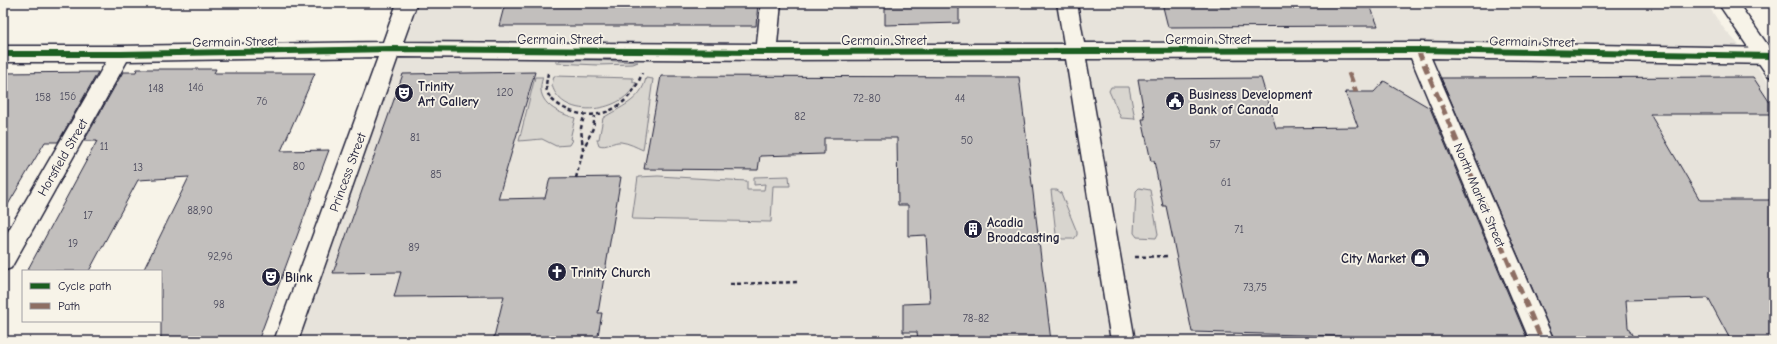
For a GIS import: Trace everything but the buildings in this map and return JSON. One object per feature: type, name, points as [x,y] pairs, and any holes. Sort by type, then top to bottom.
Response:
[{"type":"street","name":"Princess Street","points":[[286,341],[407,3]]},
{"type":"street","points":[[766,52],[771,3]]},
{"type":"street","points":[[1066,3],[1123,341]]},
{"type":"street","points":[[1728,3],[1771,60]]},
{"type":"street","name":"Germain Street","points":[[3,54],[121,54],[390,49],[766,52],[1418,50],[1771,60]]},
{"type":"street","name":"North Market Street","points":[[1418,50],[1542,341]]},
{"type":"street","name":"Horsfield Street","points":[[3,261],[121,54]]},
{"type":"path","points":[[549,71],[546,83],[546,90],[549,96],[561,107],[584,116],[595,116],[616,107],[629,98],[640,83],[642,71]]},
{"type":"path","points":[[583,150],[581,128],[584,116]]},
{"type":"path","points":[[576,178],[583,150],[595,116]]},
{"type":"path","points":[[1134,257],[1168,256]]},
{"type":"path","points":[[730,284],[799,282]]},
{"type":"path","points":[[861,337],[867,341]]},
{"type":"shaded area","points":[[419,3],[1706,3],[1725,30],[1752,59],[1774,91],[1774,341],[297,341]]},
{"type":"shaded area","points":[[556,61],[638,62],[633,64],[598,65],[556,63]]},
{"type":"shaded area","points":[[554,76],[633,78],[633,82],[636,82],[630,92],[620,100],[608,106],[594,109],[580,108],[568,104],[558,97],[552,85]]},
{"type":"shaded area","points":[[535,77],[543,77],[541,93],[548,104],[554,109],[575,118],[570,139],[572,140],[569,145],[556,146],[542,139],[519,141]]},
{"type":"shaded area","points":[[646,78],[653,79],[643,150],[621,142],[615,142],[605,146],[599,145],[597,139],[599,139],[603,118],[623,107],[635,98],[640,92]]},
{"type":"shaded area","points":[[1111,87],[1129,87],[1135,119],[1121,118],[1109,91]]},
{"type":"shaded area","points":[[658,176],[747,181],[747,190],[764,190],[765,184],[754,185],[754,177],[789,176],[790,186],[773,186],[771,222],[632,219],[638,177]]},
{"type":"shaded area","points":[[1139,188],[1150,190],[1158,234],[1156,238],[1137,237],[1134,233],[1136,191]]},
{"type":"shaded area","points":[[1051,190],[1057,190],[1061,193],[1077,232],[1074,239],[1062,239],[1056,234]]},
{"type":"marked path","points":[[1418,50],[1542,341]]},
{"type":"marked path","points":[[1349,73],[1356,92]]},
{"type":"cycle path","points":[[3,54],[121,54],[391,49],[766,52],[1418,50],[1774,56]]},
{"type":"place","name":"Trinity Art Gallery","points":[[404,93]]},
{"type":"place","name":"Business Development Bank of Canada","points":[[1175,101]]},
{"type":"place","name":"Acadia Broadcasting","points":[[973,229]]},
{"type":"place","name":"City Market","points":[[1420,258]]},
{"type":"place","name":"Trinity Church","points":[[557,272]]},
{"type":"place","name":"Blink","points":[[271,277]]}]
